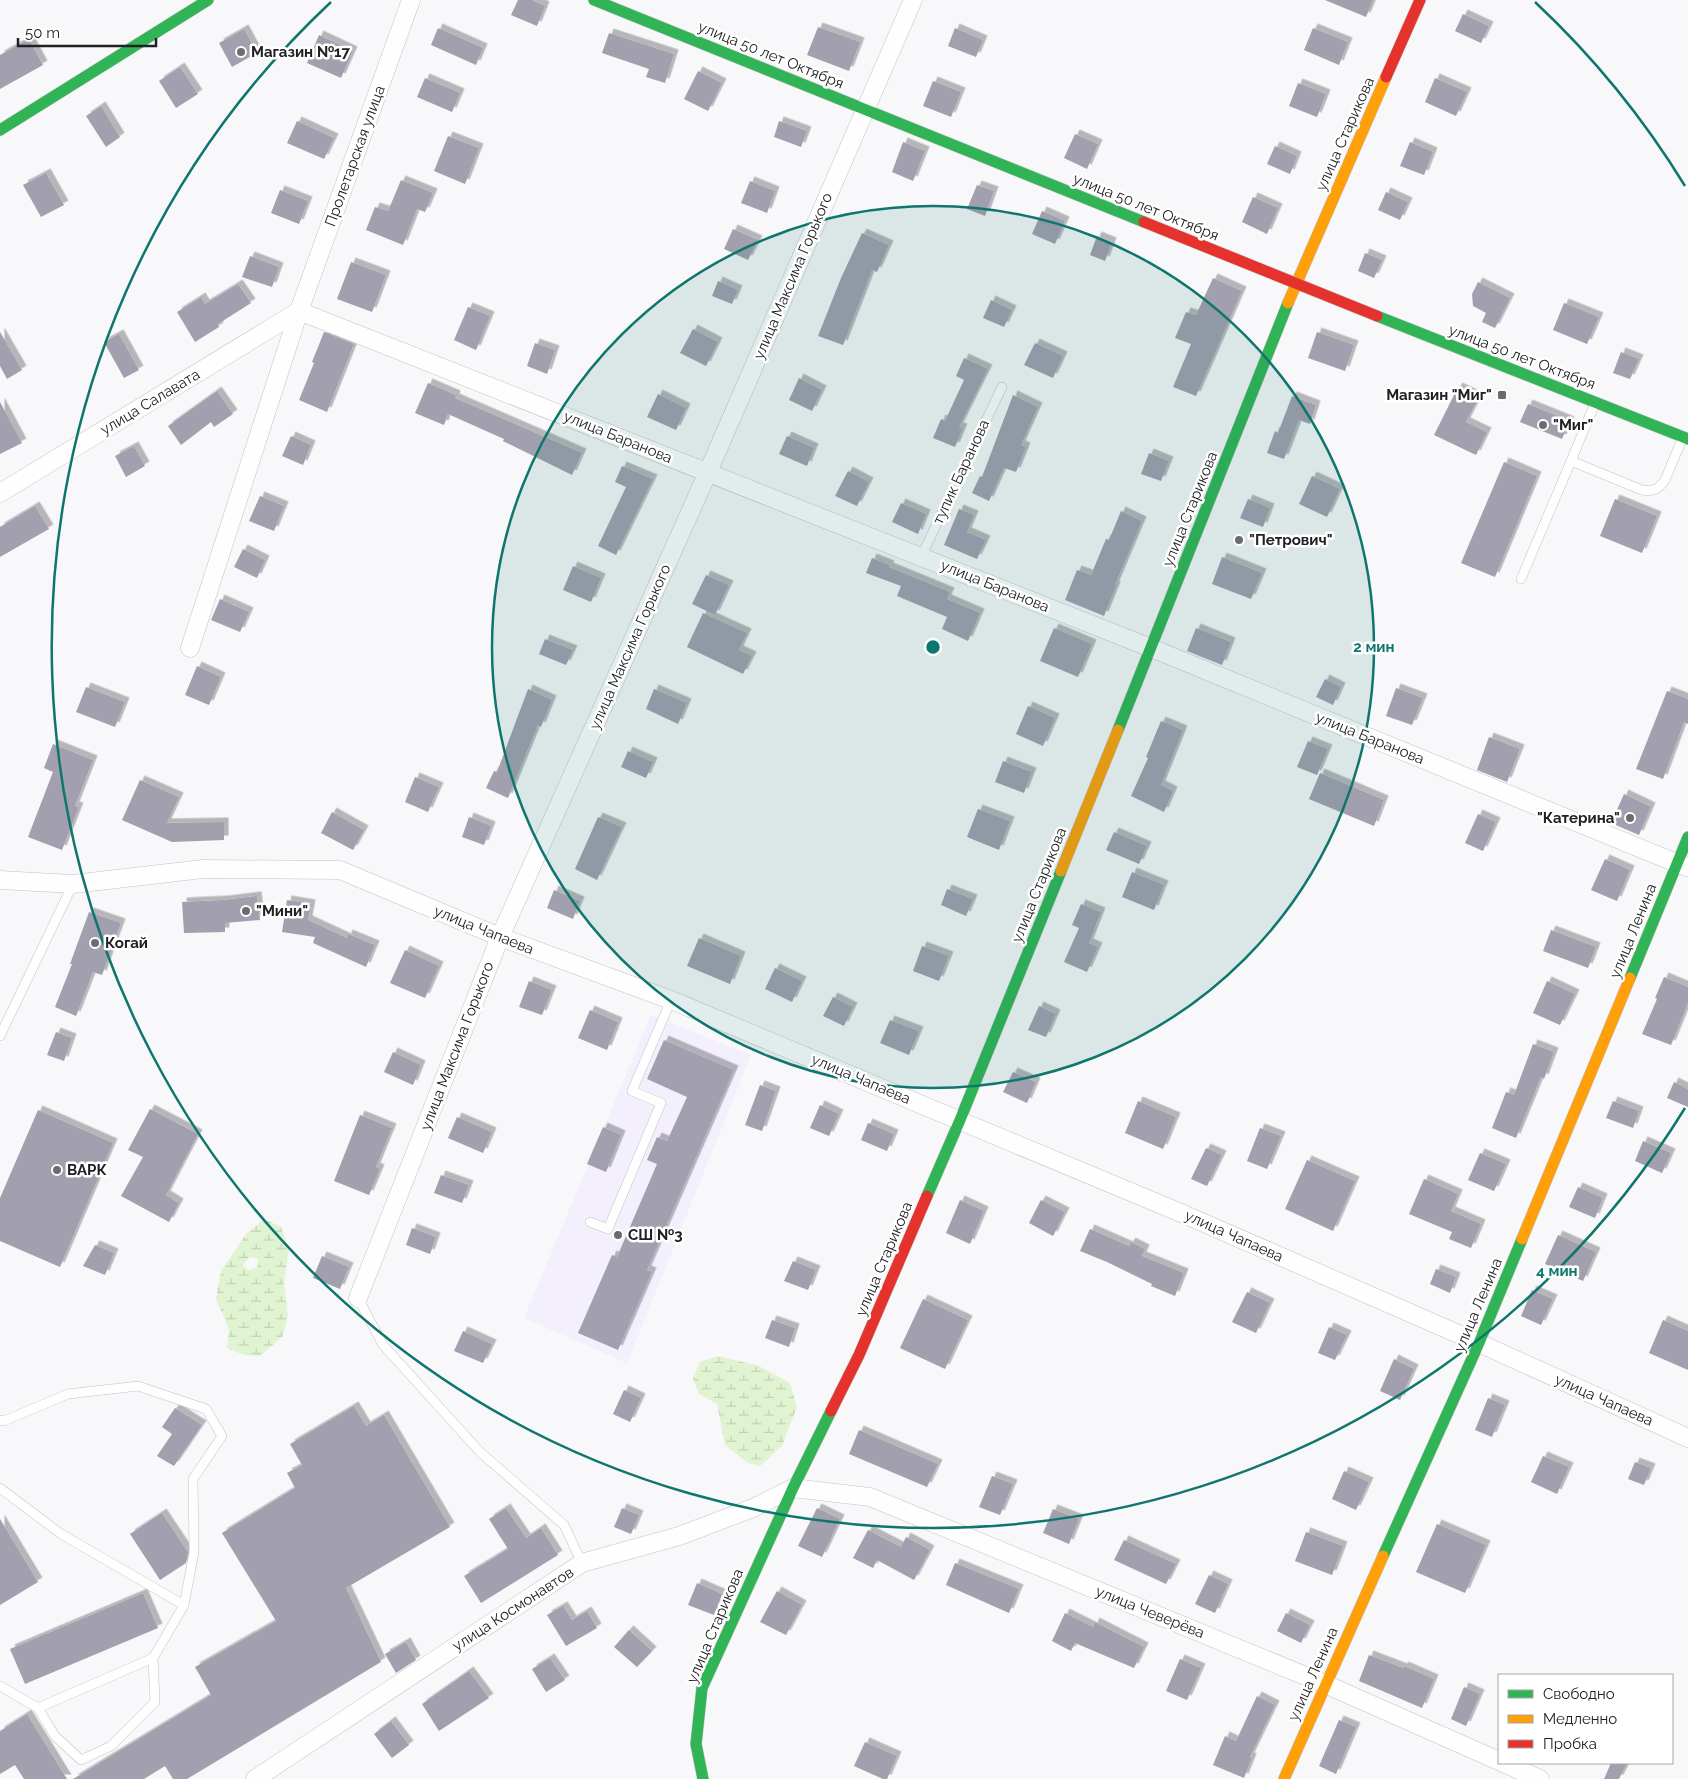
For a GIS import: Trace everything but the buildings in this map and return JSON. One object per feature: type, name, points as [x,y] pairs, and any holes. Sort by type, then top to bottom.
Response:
[{"type":"street","points":[[0,130],[208,0]]},
{"type":"street","name":"Пролетарская улица","points":[[190,648],[299,311],[412,0]]},
{"type":"street","name":"улица 50 лет Октября","points":[[594,0],[1296,284],[1686,438]]},
{"type":"street","name":"улица Максима Горького","points":[[358,1298],[500,937],[708,472],[913,0]]},
{"type":"street","name":"улица Старикова","points":[[702,1779],[696,1744],[702,1688],[793,1488],[859,1355],[960,1120],[1296,284],[1420,0]]},
{"type":"street","name":"улица Баранова","points":[[299,311],[1151,648],[1683,865]]},
{"type":"street","name":"улица Салавата","points":[[0,493],[299,311]]},
{"type":"street","name":"улица Ленина","points":[[1284,1779],[1479,1343],[1683,865],[1688,837]]},
{"type":"street","name":"улица Чапаева","points":[[0,880],[73,884],[203,869],[340,870],[500,937],[671,1000],[1181,1213],[1479,1343],[1688,1438]]},
{"type":"street","name":"улица Космонавтов","points":[[256,1779],[582,1563],[688,1533],[754,1508],[793,1488]]},
{"type":"street","name":"улица Чеверёва","points":[[793,1488],[870,1496],[1325,1684],[1498,1761]]},
{"type":"street","points":[[1505,1764],[1540,1779]]},
{"type":"lane","name":"тупик Баранова","points":[[921,557],[1002,387]]},
{"type":"lane","points":[[1522,580],[1596,402]]},
{"type":"lane","points":[[1571,460],[1642,490],[1654,490],[1662,485],[1686,438]]},
{"type":"lane","points":[[0,1036],[73,884]]},
{"type":"lane","points":[[590,1222],[608,1229],[661,1103],[632,1091],[671,1000]]},
{"type":"lane","points":[[358,1298],[383,1345],[480,1452],[564,1525],[582,1563]]},
{"type":"lane","points":[[0,1420],[4,1421],[68,1394],[138,1386],[206,1409],[222,1436],[193,1479],[194,1552],[184,1605],[153,1658],[155,1702],[111,1746],[81,1760],[55,1736],[38,1708],[0,1686]]},
{"type":"lane","points":[[0,1488],[61,1534],[184,1605]]},
{"type":"lane","points":[[38,1708],[153,1658]]},
{"type":"shaded area","name":"СШ №3","points":[[651,1015],[751,1055],[627,1363],[524,1318]]},
{"type":"green space","points":[[264,1219],[281,1227],[289,1249],[284,1283],[288,1315],[283,1336],[260,1356],[244,1355],[227,1348],[229,1329],[216,1299],[221,1271],[247,1233]],"holes":[[[249,1257],[258,1259],[257,1268],[248,1270],[243,1265]]]},
{"type":"green space","points":[[718,1356],[759,1366],[790,1383],[797,1407],[782,1446],[760,1466],[748,1463],[725,1445],[717,1404],[699,1394],[693,1379],[700,1362]]},
{"type":"traffic: fast","points":[[0,130],[208,0]]},
{"type":"traffic: fast","points":[[594,0],[1144,222]]},
{"type":"traffic: fast","points":[[1118,730],[1288,303]]},
{"type":"traffic: fast","points":[[1377,316],[1688,439]]},
{"type":"traffic: fast","points":[[1630,978],[1688,837]]},
{"type":"traffic: fast","points":[[927,1196],[960,1120],[1061,871]]},
{"type":"traffic: fast","points":[[1383,1556],[1479,1343],[1522,1239]]},
{"type":"traffic: fast","points":[[703,1779],[696,1744],[702,1688],[793,1488],[831,1411]]},
{"type":"traffic: slow","points":[[1288,303],[1386,77]]},
{"type":"traffic: slow","points":[[1061,871],[1118,730]]},
{"type":"traffic: slow","points":[[1522,1239],[1630,978]]},
{"type":"traffic: slow","points":[[1284,1779],[1383,1556]]},
{"type":"traffic: jam","points":[[1386,77],[1420,0]]},
{"type":"traffic: jam","points":[[1144,222],[1377,316]]},
{"type":"traffic: jam","points":[[831,1411],[859,1355],[927,1196]]},
{"type":"place","name":"Магазин №17","points":[[241,52]]},
{"type":"place","name":"Магазин \"Миг\"","points":[[1502,395]]},
{"type":"place","name":"\"Миг\"","points":[[1543,425]]},
{"type":"place","name":"\"Петрович\"","points":[[1239,540]]},
{"type":"place","name":"\"Катерина\"","points":[[1630,818]]},
{"type":"place","name":"\"Мини\"","points":[[246,911]]},
{"type":"place","name":"Когай","points":[[95,943]]},
{"type":"place","name":"ВАРК","points":[[57,1170]]},
{"type":"place","name":"СШ №3","points":[[618,1235]]}]
